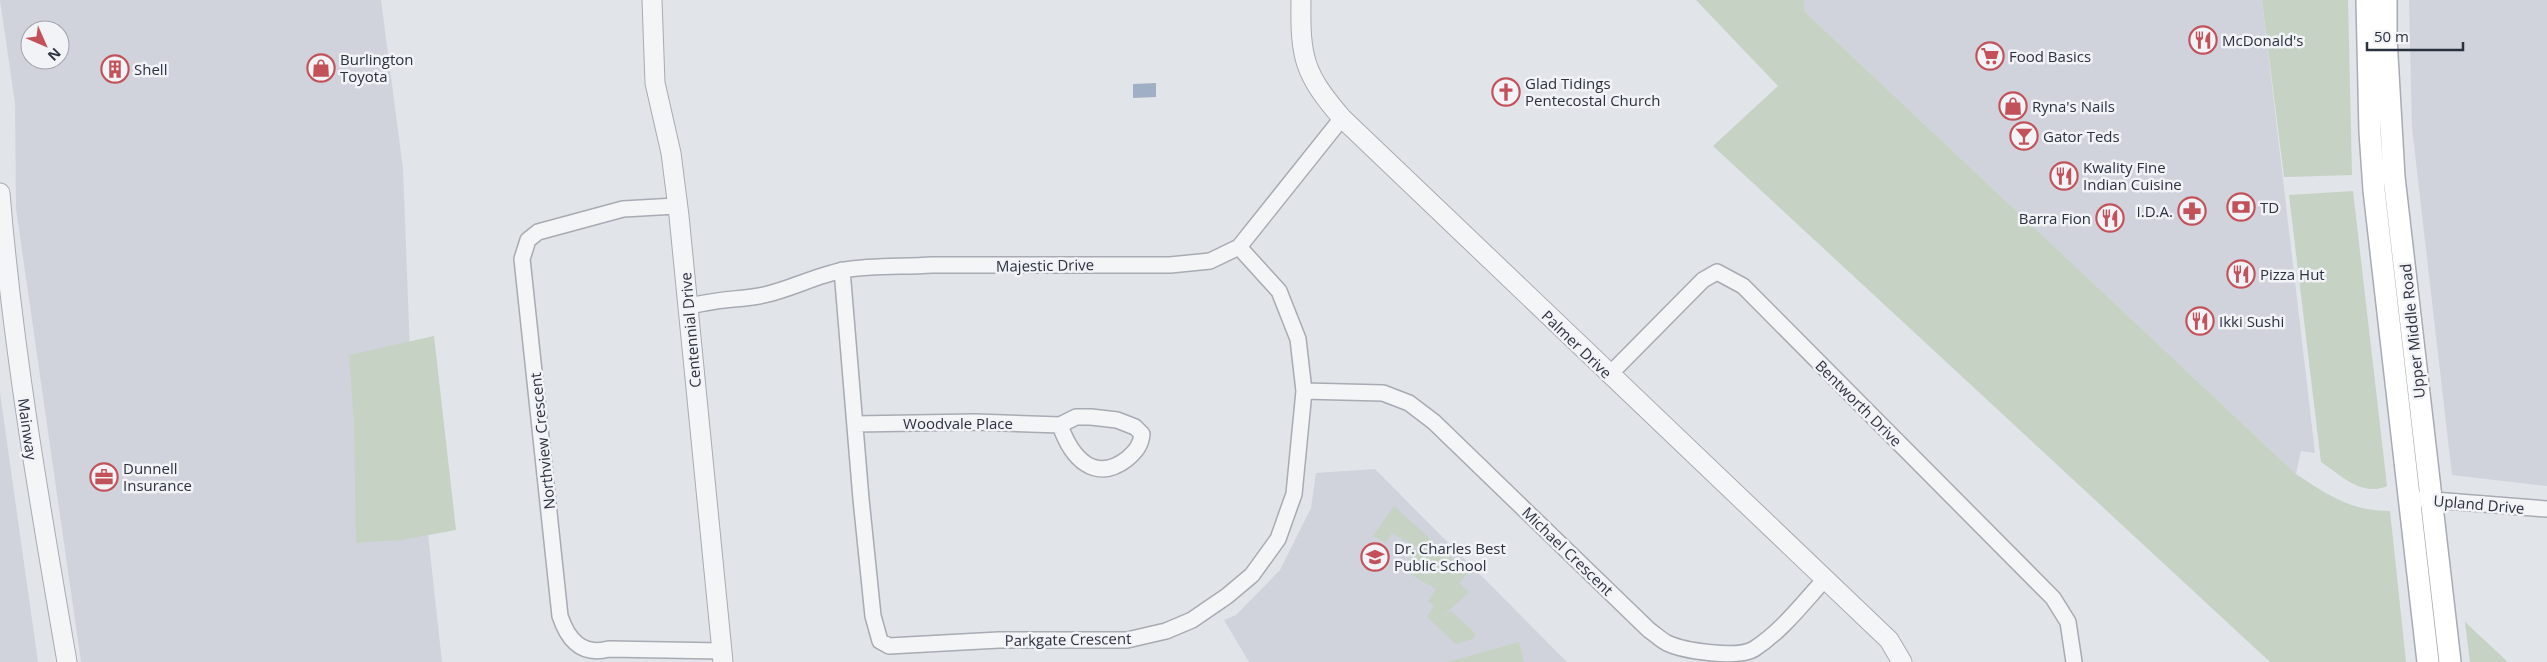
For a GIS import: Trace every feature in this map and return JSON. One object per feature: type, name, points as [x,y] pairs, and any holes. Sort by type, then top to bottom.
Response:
[{"type":"main road","name":"Upper Middle Road","points":[[2366,0],[2370,132],[2374,190],[2428,662]]},
{"type":"main road","name":"Upper Middle Road","points":[[2386,0],[2386,38],[2394,177],[2450,662]]},
{"type":"street","name":"Centennial Drive","points":[[652,0],[655,83],[671,153],[722,657]]},
{"type":"street","name":"Palmer Drive","points":[[1301,0],[1300,39],[1304,58],[1319,91],[1342,118],[1609,375],[1889,640],[1902,662]]},
{"type":"street","name":"Majestic Drive","points":[[688,307],[700,303],[766,295],[842,270],[869,266],[892,268],[932,265],[1170,265],[1210,261],[1239,246],[1342,118]]},
{"type":"street","name":"Mainway","points":[[0,194],[5,253],[28,438],[67,662]]},
{"type":"street","name":"Northview Crescent","points":[[676,206],[623,209],[538,232],[528,240],[522,259],[560,616],[565,630],[578,645],[595,653],[609,649],[722,657]]},
{"type":"street","name":"Parkgate Crescent","points":[[842,270],[874,616],[880,641],[889,646],[999,640],[1127,640],[1166,631],[1192,620],[1227,596],[1252,575],[1278,539],[1294,494],[1304,391],[1298,339],[1279,290],[1239,246]]},
{"type":"street","name":"Bentworth Drive","points":[[1609,375],[1703,280],[1717,272],[1728,276],[1743,286],[2054,598],[2068,622],[2074,662]]},
{"type":"street","name":"Michael Crescent","points":[[1304,391],[1383,393],[1409,403],[1434,422],[1649,630],[1666,643],[1683,648],[1718,653],[1752,650],[1782,626],[1825,579]]},
{"type":"street","name":"Woodvale Place","points":[[855,424],[975,422],[1060,425],[1076,417],[1118,420],[1135,427],[1142,434],[1141,444],[1134,454],[1114,467],[1105,470],[1092,468],[1069,446],[1060,425]]},
{"type":"street","name":"Upland Drive","points":[[2410,499],[2547,509]]},
{"type":"shaded area","points":[[0,0],[381,0],[403,169],[411,379],[442,662],[81,662],[16,208],[15,103]]},
{"type":"shaded area","points":[[1804,0],[2262,0],[2315,453],[2301,451],[2296,474],[1804,11]]},
{"type":"shaded area","points":[[2409,0],[2547,0],[2547,486],[2452,475],[2412,128]]},
{"type":"shaded area","points":[[0,393],[38,662],[0,662]]},
{"type":"shaded area","name":"Dr. Charles Best Public School","points":[[1375,469],[1567,662],[1249,662],[1224,620],[1236,615],[1280,570],[1311,508],[1316,473]]},
{"type":"green space","points":[[1696,0],[1804,0],[1804,11],[2296,474],[2329,495],[2351,505],[2390,511],[2406,662],[2270,662],[1713,146],[1778,86]]},
{"type":"green space","points":[[2262,0],[2348,0],[2352,175],[2284,177]]},
{"type":"green space","points":[[2353,191],[2387,486],[2378,489],[2369,489],[2352,483],[2321,462],[2289,195]]},
{"type":"green space","points":[[434,336],[456,530],[401,540],[356,543],[354,422],[349,355]]},
{"type":"green space","points":[[1394,506],[1468,573],[1459,583],[1469,592],[1441,618],[1451,611],[1476,634],[1472,639],[1456,644],[1427,617],[1434,605],[1428,601],[1436,589],[1403,570],[1417,548],[1392,533],[1386,543],[1373,536]]},
{"type":"green space","points":[[2465,622],[2508,662],[2470,662]]},
{"type":"green space","points":[[1519,642],[1524,662],[1447,662]]},
{"type":"water","points":[[1156,83],[1156,97],[1133,98],[1133,84]]},
{"type":"place","name":"McDonald's","points":[[2203,40]]},
{"type":"place","name":"Food Basics","points":[[1990,56]]},
{"type":"place","name":"Burlington Toyota","points":[[321,68]]},
{"type":"place","name":"Shell","points":[[115,69]]},
{"type":"place","name":"Glad Tidings Pentecostal Church","points":[[1506,92]]},
{"type":"place","name":"Ryna's Nails","points":[[2013,106]]},
{"type":"place","name":"Gator Teds","points":[[2024,136]]},
{"type":"place","name":"Kwality Fine Indian Cuisine","points":[[2064,176]]},
{"type":"place","name":"TD","points":[[2241,207]]},
{"type":"place","name":"I.D.A.","points":[[2192,211]]},
{"type":"place","name":"Barra Fion","points":[[2110,218]]},
{"type":"place","name":"Pizza Hut","points":[[2241,274]]},
{"type":"place","name":"Ikki Sushi","points":[[2200,321]]},
{"type":"place","name":"Dunnell Insurance","points":[[104,477]]},
{"type":"place","name":"Dr. Charles Best Public School","points":[[1375,557]]}]
